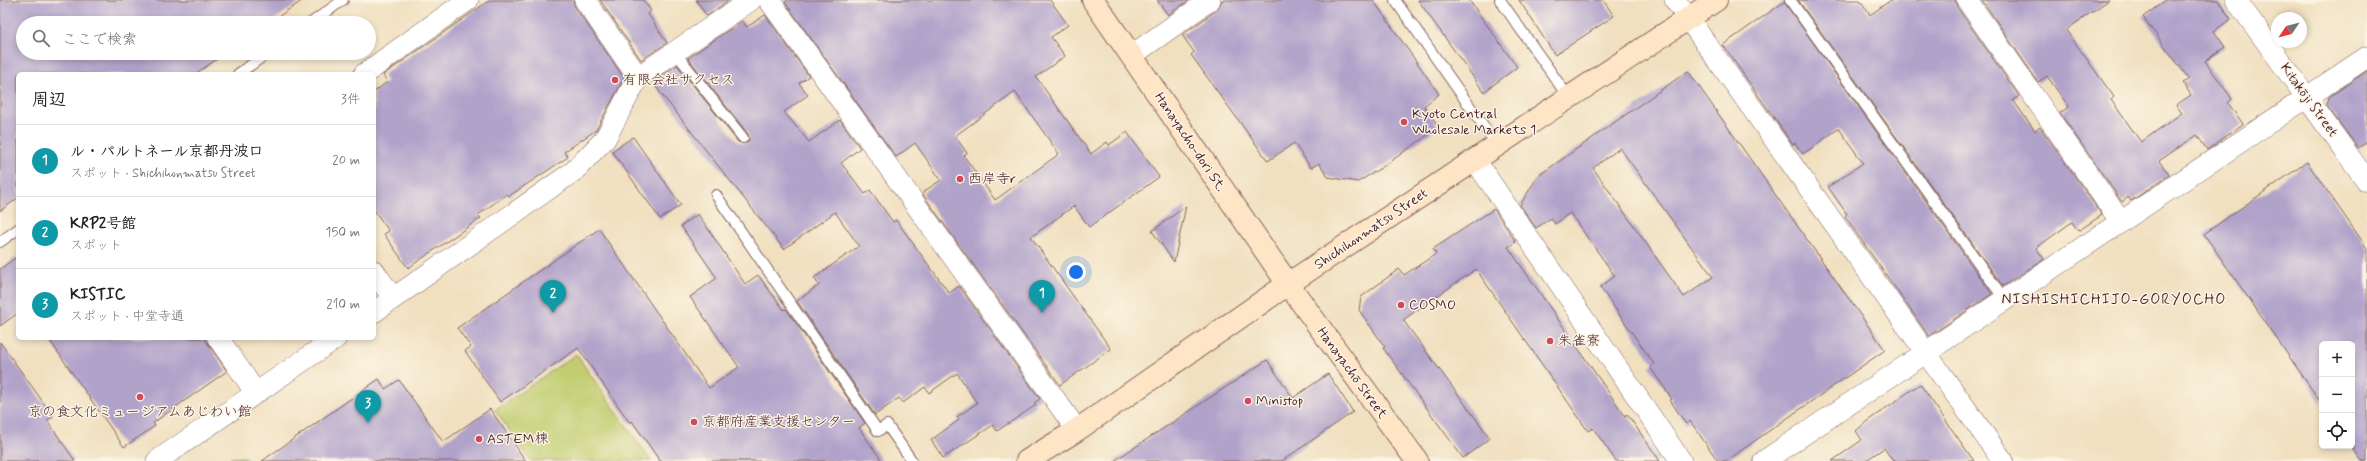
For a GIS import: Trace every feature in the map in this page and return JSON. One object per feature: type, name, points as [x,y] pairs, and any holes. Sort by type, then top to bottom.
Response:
[{"type":"street","points":[[367,72],[468,0]]},
{"type":"street","points":[[585,0],[638,77]]},
{"type":"street","points":[[376,311],[563,180],[584,163],[605,139],[638,77],[751,0]]},
{"type":"street","points":[[769,0],[1077,430]]},
{"type":"street","name":"Hanayacho-dori St.","points":[[1093,0],[1288,284]]},
{"type":"street","points":[[1131,56],[1210,0]]},
{"type":"street","points":[[1675,0],[2003,461]]},
{"type":"street","name":"Shichihonmatsu Street","points":[[1027,461],[1077,430],[1288,284],[1716,0]]},
{"type":"street","points":[[1966,0],[2120,222]]},
{"type":"street","name":"Kitakōji Street","points":[[2236,0],[2367,181]]},
{"type":"street","points":[[1764,461],[2367,57]]},
{"type":"street","points":[[1475,160],[1680,461]]},
{"type":"street","points":[[376,274],[393,298]]},
{"type":"street","name":"Hanayachō Street","points":[[1288,284],[1417,461]]},
{"type":"street","points":[[219,340],[256,392]]},
{"type":"street","points":[[170,457],[256,392],[333,340]]},
{"type":"lane","points":[[321,16],[343,0]]},
{"type":"lane","points":[[1395,0],[1497,145]]},
{"type":"lane","points":[[1500,0],[1569,98]]},
{"type":"lane","points":[[1790,0],[2005,300]]},
{"type":"lane","points":[[675,52],[742,138]]},
{"type":"lane","points":[[241,72],[258,60]]},
{"type":"lane","points":[[716,195],[878,431],[887,425],[912,461]]},
{"type":"lane","points":[[0,242],[16,231]]},
{"type":"green space","points":[[576,354],[651,461],[531,461],[495,410]]},
{"type":"green space","points":[[245,457],[248,461],[229,461],[231,458]]},
{"type":"building","points":[[0,0],[303,0],[279,16],[16,16],[16,60],[216,60],[198,72],[16,72],[16,199],[0,211]]},
{"type":"building","points":[[490,0],[573,0],[575,7],[624,78],[596,130],[564,152],[568,157],[509,196],[507,194],[478,215],[481,218],[408,268],[384,234],[389,231],[376,213],[376,90],[387,82],[383,75]]},
{"type":"building","points":[[600,0],[643,0],[651,11],[648,14],[667,43],[641,60]]},
{"type":"building","points":[[696,0],[729,0],[707,16]]},
{"type":"building","points":[[787,0],[1050,0],[1068,25],[1051,37],[1065,56],[1036,77],[1091,154],[1107,142],[1109,145],[1127,132],[1159,177],[1089,227],[1074,206],[1031,237],[1111,349],[1060,385],[924,196],[923,192],[941,180],[915,143],[896,157],[785,2]],"holes":[[[1015,92],[1059,154],[995,200],[964,156],[967,153],[955,136]]]},
{"type":"building","points":[[1157,0],[1189,0],[1168,15]]},
{"type":"building","points":[[1222,0],[1373,0],[1439,94],[1424,106],[1439,127],[1384,166],[1358,182],[1328,177],[1319,163],[1311,168],[1294,143],[1268,161],[1191,55],[1194,52],[1182,35],[1217,10]]},
{"type":"building","points":[[1418,0],[1469,0],[1517,67],[1484,92]]},
{"type":"building","points":[[1519,0],[1603,0],[1614,16],[1555,55]]},
{"type":"building","points":[[1798,0],[1860,0],[1870,15],[1891,0],[1955,0],[1957,7],[2019,96],[2013,100],[2035,131],[2040,127],[2102,215],[2078,231],[2072,222],[2036,248],[2044,259],[2003,286]]},
{"type":"building","points":[[1982,0],[2109,0],[2066,30],[2114,97],[2111,100],[2141,142],[2182,113],[2176,105],[2191,95],[2183,83],[2189,79],[2143,17],[2166,0],[2218,0],[2231,19],[2214,31],[2225,47],[2205,61],[2232,99],[2228,103],[2243,124],[2207,150],[2197,135],[2159,161],[2169,175],[2131,201],[2128,197],[2122,202],[2060,113],[2069,107],[2047,76],[2038,82]]},
{"type":"building","points":[[1784,2],[1992,294],[1929,336],[1855,231],[1845,216],[1847,214],[1828,187],[1863,163],[1840,130],[1838,129],[1803,154],[1795,143],[1793,145],[1723,45]]},
{"type":"building","points":[[765,15],[809,76],[799,83],[808,95],[784,112],[809,142],[840,120],[860,148],[841,163],[865,194],[870,190],[893,222],[896,220],[949,293],[959,286],[1040,399],[1034,403],[1036,405],[997,431],[993,425],[943,458],[931,440],[959,420],[957,417],[977,403],[957,373],[929,393],[925,387],[903,403],[899,398],[875,415],[797,301],[819,285],[814,278],[859,246],[835,212],[784,249],[652,82],[677,65],[738,142],[747,143],[749,140],[748,134],[688,58],[742,21],[747,27]]},
{"type":"building","points":[[1688,71],[1885,350],[1726,461],[1718,461],[1690,421],[1686,424],[1670,400],[1672,399],[1650,367],[1654,364],[1600,287],[1615,276],[1570,213],[1555,224],[1551,218],[1536,228],[1520,205],[1538,176]],"holes":[[[1620,148],[1713,277],[1684,297],[1593,168]]]},
{"type":"building","points":[[2367,71],[2367,142],[2358,148],[2327,106],[2329,97]]},
{"type":"building","points":[[633,137],[681,205],[660,219],[612,151]]},
{"type":"building","points":[[2307,162],[2367,248],[2367,461],[2362,461],[2353,449],[2355,449],[2355,341],[2319,341],[2319,400],[2204,234]]},
{"type":"building","points":[[1186,206],[1174,262],[1152,231]]},
{"type":"building","points":[[1494,209],[1516,242],[1508,247],[1625,416],[1627,414],[1660,461],[1616,461],[1593,428],[1588,431],[1476,269],[1403,320],[1490,438],[1463,458],[1383,348],[1385,347],[1359,310],[1361,297],[1399,269],[1404,275],[1436,254],[1433,249]]},
{"type":"building","points":[[698,214],[745,284],[758,275],[784,310],[786,309],[865,423],[859,428],[882,461],[660,461],[632,421],[630,423],[578,348],[500,402],[465,351],[471,347],[457,328],[599,229],[709,388],[739,367],[690,297],[717,278],[681,226]]},
{"type":"building","points":[[16,257],[16,314],[0,326],[0,269]]},
{"type":"building","name":"京の食文化ミュージアムあじわい館","points":[[49,340],[205,340],[227,371],[153,423],[155,426],[124,447]]},
{"type":"building","points":[[0,342],[53,416],[47,420],[75,461],[0,461]]},
{"type":"building","points":[[1267,360],[1293,398],[1328,374],[1353,412],[1282,461],[1114,461]]},
{"type":"building","points":[[379,379],[385,389],[399,380],[443,442],[490,409],[526,461],[262,461]]},
{"type":"building","points":[[1920,384],[1974,461],[1893,461],[1884,448],[1865,461],[1832,461],[1862,440],[1856,431],[1866,422]]},
{"type":"place","name":"有限会社サクセス","points":[[615,80]]},
{"type":"place","name":"Kyoto Central Wholesale Markets 1","points":[[1404,122]]},
{"type":"place","name":"西岸寺r","points":[[960,179]]},
{"type":"place","name":"COSMO","points":[[1401,305]]},
{"type":"place","name":"KRP2号館","points":[[553,313]]},
{"type":"place","name":"ル・パルトネール京都丹波口","points":[[1042,313]]},
{"type":"place","name":"朱雀寮","points":[[1550,341]]},
{"type":"place","name":"京の食文化ミュージアムあじわい館","points":[[140,397]]},
{"type":"place","name":"Ministop","points":[[1248,401]]},
{"type":"place","name":"京都府産業支援センター","points":[[694,422]]},
{"type":"place","name":"KISTIC","points":[[368,423]]},
{"type":"place","name":"ASTEM棟","points":[[479,439]]},
{"type":"district","name":"NISHISHICHIJO-GORYOCHO","points":[[2114,300]]}]
